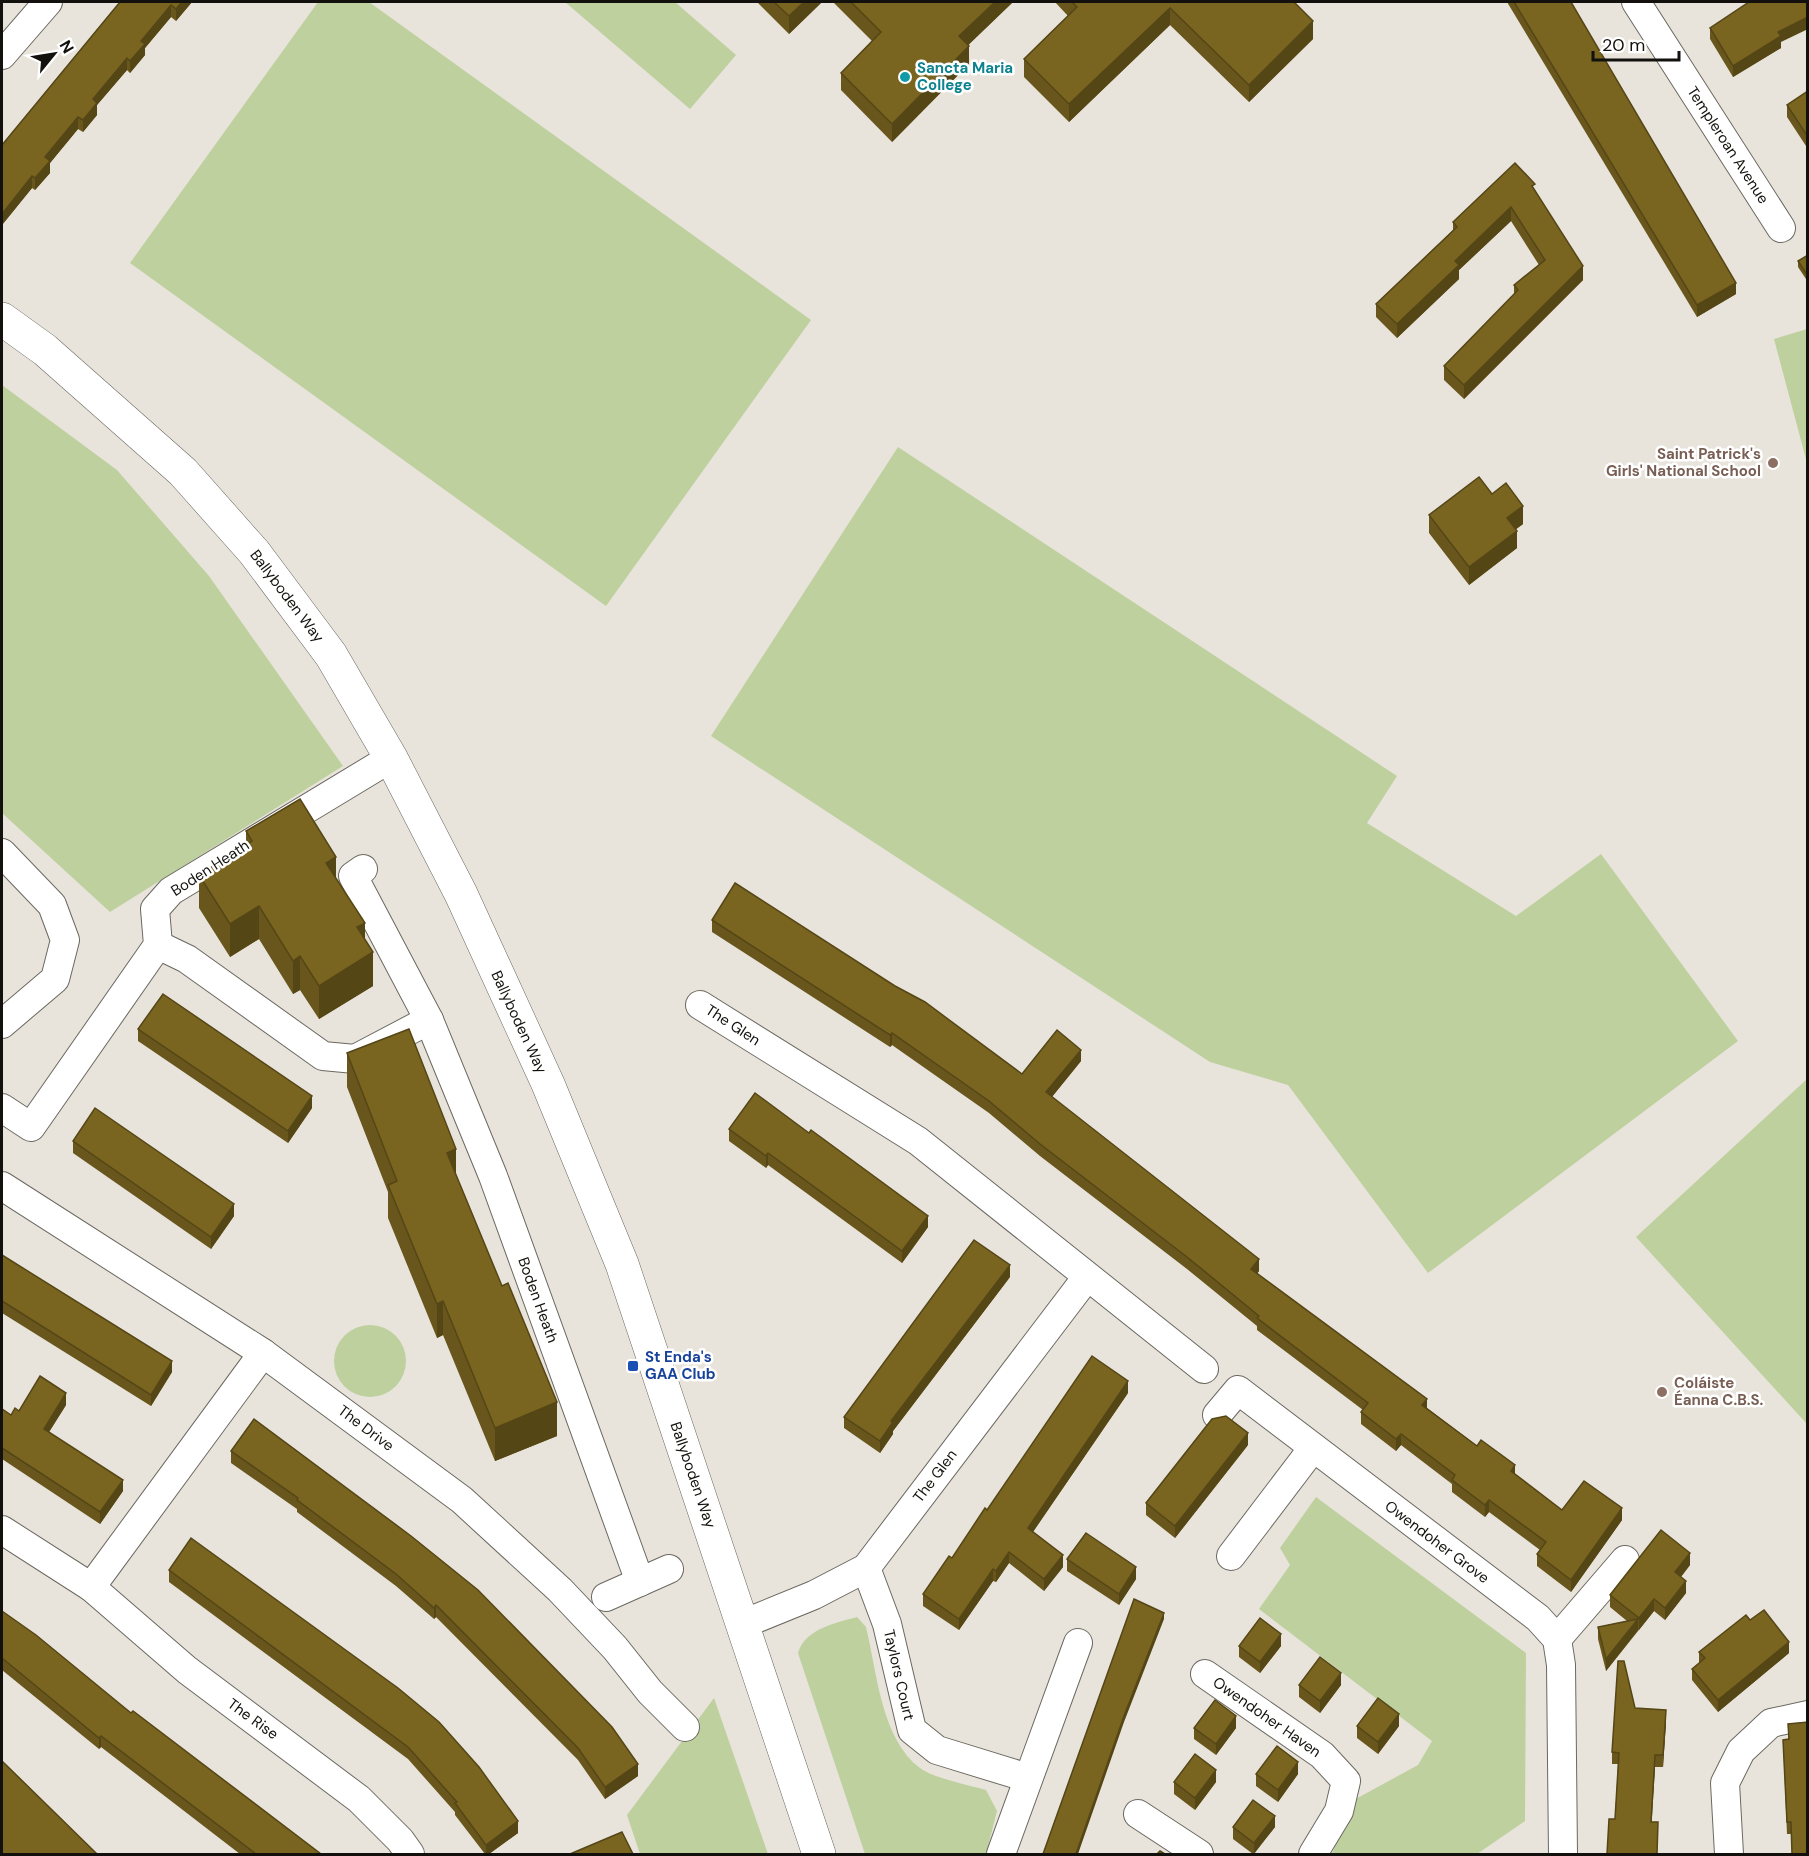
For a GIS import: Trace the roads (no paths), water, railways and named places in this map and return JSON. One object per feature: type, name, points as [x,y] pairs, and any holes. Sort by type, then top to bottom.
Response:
[{"type":"main road","name":"Ballyboden Way","points":[[2,319],[45,350],[183,472],[254,552],[331,655],[391,758],[461,894],[543,1074],[622,1264],[819,1854]]},
{"type":"street","points":[[2,55],[48,2]]},
{"type":"street","name":"Templeroan Avenue","points":[[1636,2],[1781,228]]},
{"type":"street","name":"Boden Heath","points":[[158,945],[155,909],[171,891],[391,758]]},
{"type":"street","points":[[2,853],[52,905],[65,940],[55,980],[2,1024]]},
{"type":"street","name":"Boden Heath","points":[[363,869],[353,876],[429,1020],[493,1176],[640,1582]]},
{"type":"street","points":[[2,1108],[31,1127],[158,945],[187,959],[323,1056],[355,1059],[429,1020]]},
{"type":"street","name":"The Glen","points":[[700,1005],[918,1141],[1204,1369]]},
{"type":"street","name":"The Drive","points":[[2,1186],[262,1353],[462,1500],[560,1590],[615,1648],[651,1692],[684,1727]]},
{"type":"street","name":"The Glen","points":[[743,1624],[814,1595],[866,1568],[1087,1277]]},
{"type":"street","points":[[91,1587],[262,1353]]},
{"type":"street","name":"Owendoher Grove","points":[[1217,1416],[1238,1390],[1538,1618],[1557,1639]]},
{"type":"street","points":[[1231,1556],[1313,1448]]},
{"type":"street","name":"The Rise","points":[[2,1530],[91,1587],[187,1670],[359,1799],[400,1840],[410,1854]]},
{"type":"street","points":[[1559,1854],[1561,1665],[1557,1639],[1625,1560]]},
{"type":"street","name":"Taylors Court","points":[[866,1568],[887,1624],[912,1730],[937,1750],[1028,1778]]},
{"type":"street","points":[[606,1597],[669,1569]]},
{"type":"street","points":[[1001,1854],[1078,1643]]},
{"type":"street","name":"Owendoher Haven","points":[[1205,1674],[1322,1755],[1346,1781],[1339,1811],[1313,1854]]},
{"type":"street","points":[[1729,1854],[1725,1783],[1741,1751],[1771,1723],[1808,1715]]},
{"type":"street","points":[[1138,1814],[1199,1854]]},
{"type":"place","name":"Sancta Maria College","points":[[905,77]]},
{"type":"place","name":"Saint Patrick's Girls' National School","points":[[1773,463]]},
{"type":"place","name":"St Enda's GAA Club","points":[[633,1366]]},
{"type":"place","name":"Coláiste Éanna C.B.S.","points":[[1662,1392]]}]
